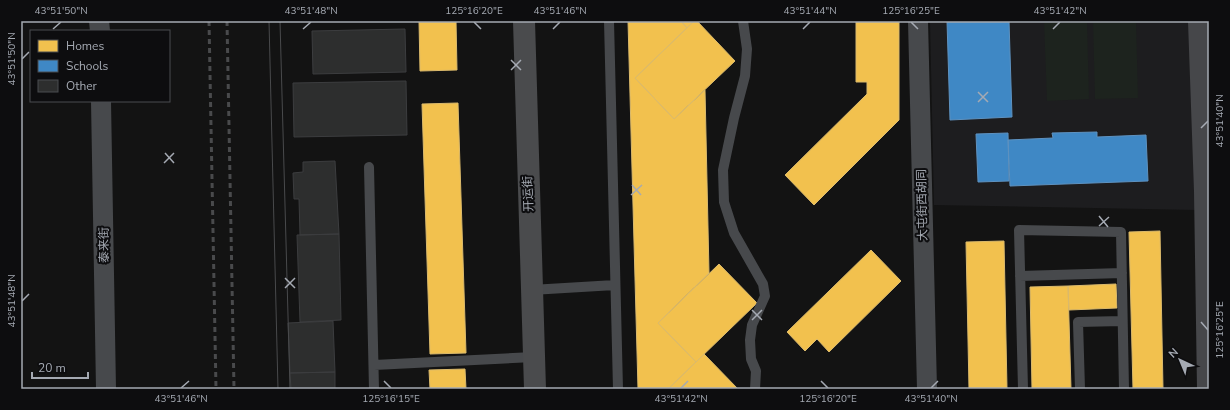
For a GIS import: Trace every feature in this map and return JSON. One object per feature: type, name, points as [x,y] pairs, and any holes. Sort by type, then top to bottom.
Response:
[{"type":"main road","name":"开运街","points":[[524,21],[535,389]]},
{"type":"main road","name":"开运街","points":[[529,389],[533,362]]},
{"type":"main road","name":"开运街","points":[[533,362],[541,389]]},
{"type":"street","name":"大屯街西胡同","points":[[918,21],[927,389]]},
{"type":"street","points":[[1199,21],[1207,191],[1208,389]]},
{"type":"street","name":"泰来街","points":[[101,102],[106,389]]},
{"type":"lane","points":[[609,21],[618,389]]},
{"type":"lane","points":[[744,21],[747,49],[745,76],[723,170],[724,202],[734,233],[763,284],[765,296],[752,325],[750,340],[751,359],[756,371],[755,389]]},
{"type":"lane","points":[[369,167],[374,389]]},
{"type":"lane","points":[[1023,389],[1019,230],[1121,232],[1124,389]]},
{"type":"lane","points":[[1020,276],[1122,273]]},
{"type":"lane","points":[[531,290],[615,285]]},
{"type":"lane","points":[[1080,389],[1078,322],[1122,321]]},
{"type":"lane","points":[[374,365],[533,362]]},
{"type":"shaded area","points":[[930,21],[1189,21],[1197,210],[934,205]]},
{"type":"shaded area","points":[[1044,21],[1087,21],[1089,99],[1047,101]]},
{"type":"shaded area","points":[[1093,21],[1136,21],[1138,98],[1095,99]]},
{"type":"building: Homes","points":[[419,21],[456,21],[457,70],[420,71]]},
{"type":"building: Homes","points":[[628,21],[681,21],[687,28],[635,78],[674,119],[705,90],[709,273],[658,323],[696,362],[668,389],[638,389]]},
{"type":"building: Homes","points":[[681,21],[694,21],[687,28]]},
{"type":"building: Homes","points":[[694,21],[697,21],[735,61],[674,119],[635,78]]},
{"type":"building: Homes","points":[[856,21],[899,21],[899,120],[814,205],[785,175],[867,94],[867,82],[856,82]]},
{"type":"building: Homes","points":[[458,103],[466,353],[430,354],[422,104]]},
{"type":"building: Homes","points":[[1160,231],[1163,389],[1133,389],[1129,232]]},
{"type":"building: Homes","points":[[1004,241],[1007,389],[969,389],[966,242]]},
{"type":"building: Homes","points":[[871,250],[901,281],[829,352],[817,339],[805,351],[787,332]]},
{"type":"building: Homes","points":[[719,264],[757,303],[696,362],[658,323]]},
{"type":"building: Homes","points":[[1116,284],[1117,308],[1069,310],[1068,286]]},
{"type":"building: Homes","points":[[1068,286],[1071,389],[1032,389],[1030,287]]},
{"type":"building: Homes","points":[[704,354],[738,389],[668,389],[696,362]]},
{"type":"building: Homes","points":[[465,369],[466,389],[430,389],[429,370]]},
{"type":"building: Schools","points":[[947,21],[1009,21],[1012,117],[950,120]]},
{"type":"building: Schools","points":[[1097,132],[1097,137],[1146,135],[1148,181],[1010,186],[1008,140],[1053,138],[1052,133]]},
{"type":"building: Schools","points":[[1008,133],[1009,181],[978,182],[976,134]]},
{"type":"building: Other","points":[[405,29],[406,72],[313,74],[312,31]]},
{"type":"building: Other","points":[[406,81],[407,135],[294,137],[293,83]]},
{"type":"building: Other","points":[[335,161],[339,234],[300,235],[299,199],[294,199],[293,173],[303,172],[303,162]]},
{"type":"building: Other","points":[[339,234],[341,320],[300,322],[297,235]]},
{"type":"building: Other","points":[[333,321],[335,372],[290,373],[288,323]]},
{"type":"building: Other","points":[[335,372],[335,389],[291,389],[290,373]]},
{"type":"tram line","points":[[269,21],[278,389]]},
{"type":"tram line","points":[[280,21],[290,389]]},
{"type":"railway","points":[[209,21],[216,389]]},
{"type":"railway","points":[[227,21],[234,389]]}]
